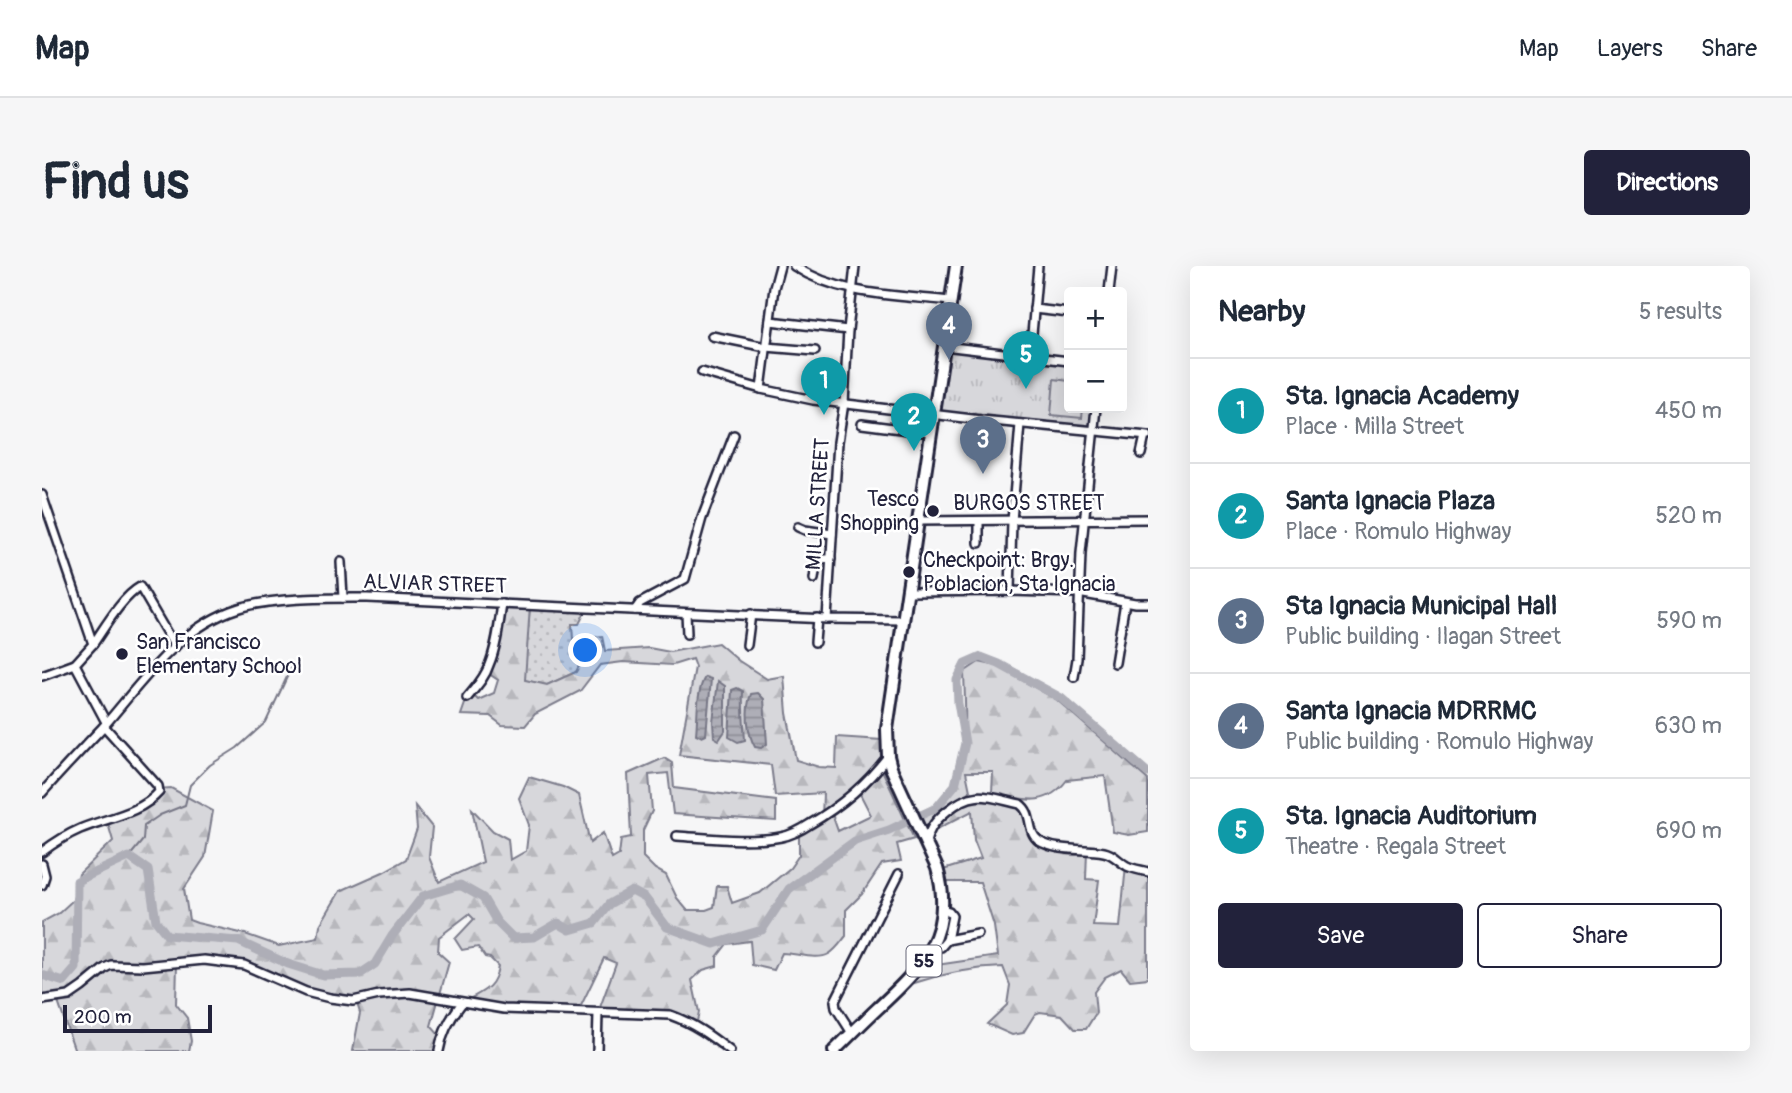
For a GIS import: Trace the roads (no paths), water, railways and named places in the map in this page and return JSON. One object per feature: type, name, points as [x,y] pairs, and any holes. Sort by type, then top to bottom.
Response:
[{"type":"highway","name":"55","points":[[834,1051],[912,975],[926,958],[940,925],[941,880],[895,778],[888,756],[887,729],[956,266]]},
{"type":"street","points":[[761,388],[779,266]]},
{"type":"street","name":"MILLA STREET","points":[[827,619],[838,442],[844,403],[855,266]]},
{"type":"street","points":[[1030,356],[1038,266]]},
{"type":"street","points":[[1110,287],[1112,266]]},
{"type":"street","points":[[798,267],[814,277],[852,290],[951,301]]},
{"type":"street","points":[[1034,309],[1064,312]]},
{"type":"street","points":[[769,321],[848,330]]},
{"type":"street","points":[[712,336],[766,346],[815,351]]},
{"type":"street","points":[[944,346],[1064,359]]},
{"type":"street","points":[[702,372],[813,400],[1146,436],[1141,454]]},
{"type":"street","points":[[1074,677],[1077,663],[1078,593],[1095,413]]},
{"type":"street","points":[[1010,591],[1012,521],[1020,424]]},
{"type":"street","points":[[862,425],[931,433]]},
{"type":"street","points":[[635,610],[640,603],[685,579],[702,518],[734,435]]},
{"type":"street","points":[[42,495],[93,645]]},
{"type":"street","name":"BURGOS STREET","points":[[919,520],[1084,521],[1145,518]]},
{"type":"street","points":[[979,521],[979,543]]},
{"type":"street","points":[[798,527],[832,534]]},
{"type":"street","points":[[814,579],[817,559],[831,559]]},
{"type":"street","points":[[341,562],[343,598]]},
{"type":"street","points":[[42,676],[75,664],[140,587],[175,647]]},
{"type":"street","points":[[907,592],[1078,593],[1125,602],[1148,603]]},
{"type":"street","name":"ALVIAR STREET","points":[[42,793],[175,647],[200,626],[242,607],[281,601],[343,598],[903,620]]},
{"type":"street","points":[[1115,663],[1125,602]]},
{"type":"street","points":[[467,698],[489,666],[502,604]]},
{"type":"street","points":[[686,613],[687,634]]},
{"type":"street","points":[[747,645],[751,614]]},
{"type":"street","points":[[815,642],[817,618]]},
{"type":"street","points":[[42,852],[68,834],[116,817],[152,799],[159,792],[159,787],[105,724],[75,664]]},
{"type":"street","points":[[677,836],[733,839],[778,838],[790,835],[839,806],[866,782],[888,756]]},
{"type":"street","points":[[925,842],[930,829],[963,799],[982,796],[1025,807],[1032,832],[1036,839],[1042,842],[1105,852],[1114,855],[1126,865],[1148,872]]},
{"type":"street","points":[[42,864],[45,878],[42,886]]},
{"type":"street","points":[[852,1033],[837,1010],[835,1001],[899,874]]},
{"type":"street","points":[[932,947],[941,947],[947,940],[952,916],[942,910]]},
{"type":"street","points":[[947,940],[978,934]]},
{"type":"street","points":[[42,1000],[69,996],[111,965],[143,966],[204,960],[244,965],[306,992],[353,1001],[379,995],[410,993],[504,1009],[670,1015],[704,1031],[730,1051]]},
{"type":"street","points":[[439,1051],[441,1037],[462,1003]]},
{"type":"street","points":[[597,1051],[598,1013]]},
{"type":"waterway","points":[[42,975],[64,982],[76,968],[77,881],[129,857],[148,870],[156,921],[167,935],[238,941],[288,964],[323,975],[360,974],[375,964],[392,936],[423,896],[460,885],[483,898],[497,922],[513,938],[534,937],[558,923],[570,930],[594,923],[609,904],[632,891],[645,898],[667,927],[714,944],[762,930],[789,889],[855,841],[889,830],[936,808],[955,785],[965,743],[957,680],[965,664],[981,657],[1061,698],[1148,773]]},
{"type":"waterway","points":[[129,857],[143,840],[144,826],[160,815],[185,805],[190,785],[210,765],[237,748],[266,722],[293,664]]},
{"type":"place","name":"Santa Ignacia MDRRMC","points":[[949,360]]},
{"type":"place","name":"Sta. Ignacia Auditorium","points":[[1026,389]]},
{"type":"place","name":"Sta. Ignacia Academy","points":[[824,415]]},
{"type":"place","name":"Santa Ignacia Plaza","points":[[914,451]]},
{"type":"place","name":"Sta Ignacia Municipal Hall","points":[[983,474]]},
{"type":"place","name":"Tesco Shopping","points":[[933,511]]},
{"type":"place","name":"Checkpoint: Brgy. Poblacion, Sta Ignacia","points":[[909,572]]},
{"type":"place","name":"San Francisco Elementary School","points":[[122,654]]}]
